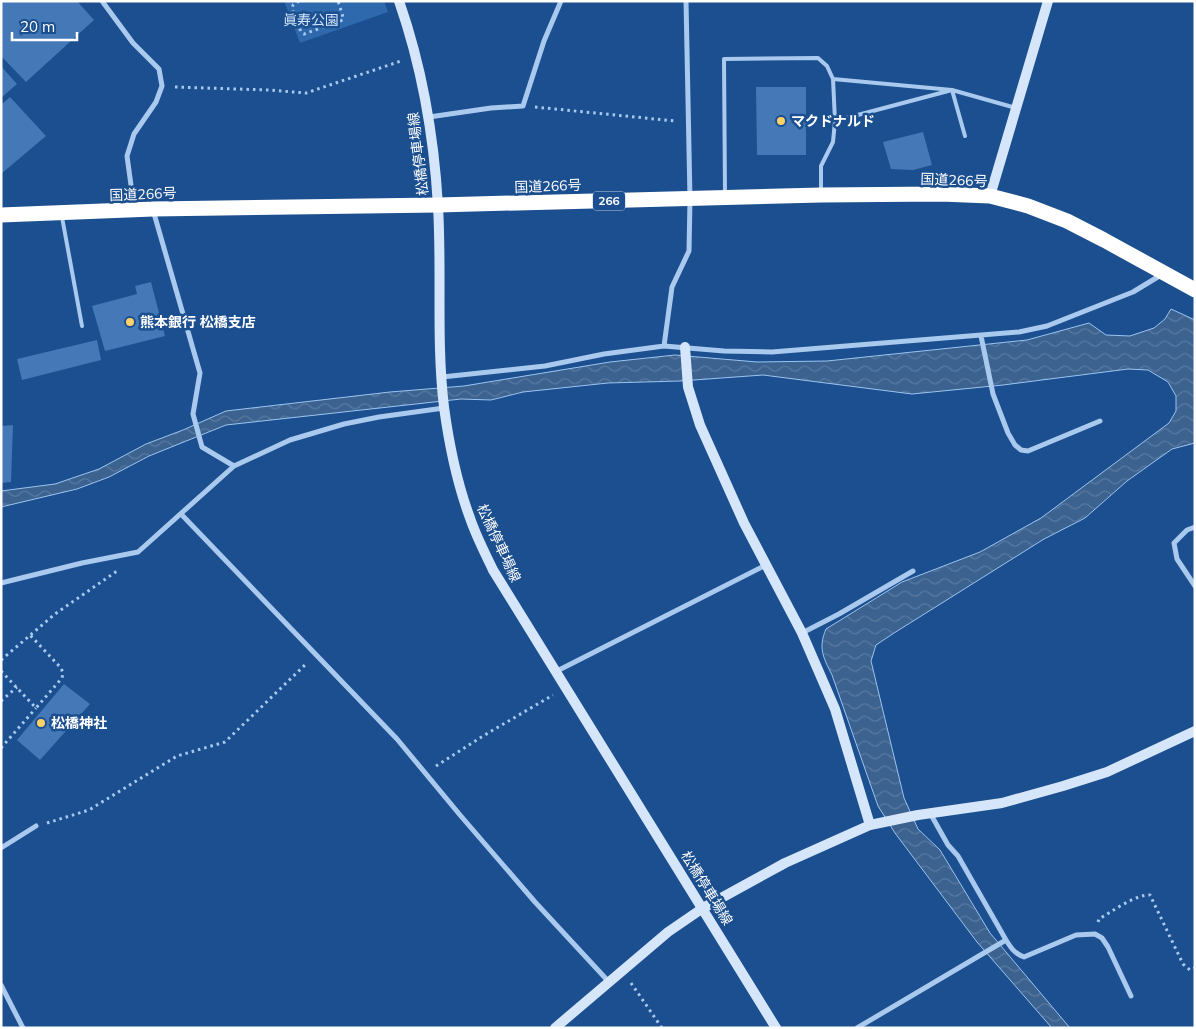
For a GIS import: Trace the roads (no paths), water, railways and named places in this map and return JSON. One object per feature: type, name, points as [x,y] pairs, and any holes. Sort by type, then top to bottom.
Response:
[{"type":"highway","name":"国道266号","points":[[1,215],[153,209],[438,206],[821,195],[941,194],[990,196],[1028,206],[1067,221],[1195,289]]},
{"type":"street","points":[[102,1],[133,43],[159,69],[162,86],[156,102],[134,134],[127,156],[135,210]]},
{"type":"street","name":"松橋停車場線","points":[[400,1],[416,56],[429,117],[438,206],[444,406],[459,485],[470,519],[493,570],[776,1028]]},
{"type":"street","points":[[429,117],[491,108],[523,106],[544,40],[561,1]]},
{"type":"street","points":[[664,346],[672,287],[689,251],[690,199],[686,1]]},
{"type":"street","points":[[990,196],[1048,1]]},
{"type":"street","points":[[153,209],[200,373],[194,414],[202,447],[234,466]]},
{"type":"street","points":[[442,381],[664,346],[684,351],[772,352],[1019,332],[1047,326],[1133,292],[1164,273]]},
{"type":"street","points":[[981,336],[993,394],[1008,433],[1015,445],[1021,450],[1028,452],[1100,421]]},
{"type":"street","points":[[684,351],[688,387],[700,425],[744,523],[802,633],[835,709],[870,825]]},
{"type":"street","points":[[1,583],[138,552],[234,466],[290,440],[344,424],[444,406]]},
{"type":"street","points":[[181,514],[397,739],[535,902],[609,982]]},
{"type":"street","points":[[1195,527],[1187,530],[1174,543],[1177,560],[1195,586]]},
{"type":"street","points":[[555,672],[766,565]]},
{"type":"street","points":[[802,633],[913,571]]},
{"type":"street","points":[[555,1028],[668,932],[703,908],[785,863],[870,825],[930,813],[1002,803],[1108,772],[1195,731]]},
{"type":"street","points":[[930,813],[948,845],[958,856],[1013,951],[1024,957],[1076,935],[1095,934],[1102,938],[1108,947],[1131,996]]},
{"type":"street","points":[[1,848],[36,826]]},
{"type":"street","points":[[857,1028],[1006,940]]},
{"type":"street","points":[[1,985],[23,1028]]},
{"type":"lane","points":[[726,198],[724,59],[818,58],[827,66],[833,79],[835,121],[833,142],[821,166],[821,195]]},
{"type":"lane","points":[[833,79],[952,90],[1016,108]]},
{"type":"lane","points":[[835,121],[952,90]]},
{"type":"lane","points":[[952,90],[965,136]]},
{"type":"lane","points":[[61,213],[82,326]]},
{"type":"water","points":[[1171,309],[1195,320],[1195,443],[1172,449],[1127,481],[1085,518],[1044,539],[876,645],[871,661],[904,798],[918,829],[940,850],[990,933],[1070,1028],[1052,1028],[977,942],[895,833],[878,806],[832,675],[824,658],[822,642],[826,629],[902,582],[980,552],[1041,518],[1169,423],[1176,411],[1176,396],[1168,382],[1148,370],[1128,369],[1003,385],[912,394],[763,375],[680,381],[608,383],[523,392],[491,400],[461,399],[226,425],[149,456],[109,477],[77,489],[1,507],[1,491],[55,484],[99,469],[146,444],[226,411],[390,392],[464,386],[610,362],[675,355],[757,362],[827,361],[1027,340],[1089,323],[1106,335],[1130,336],[1154,328],[1165,319]]},
{"type":"place","name":"マクドナルド","points":[[781,121]]},
{"type":"place","name":"熊本銀行 松橋支店","points":[[130,322]]},
{"type":"place","name":"松橋神社","points":[[41,723]]},
{"type":"park label","name":"眞寿公園","points":[[311,20]]}]
